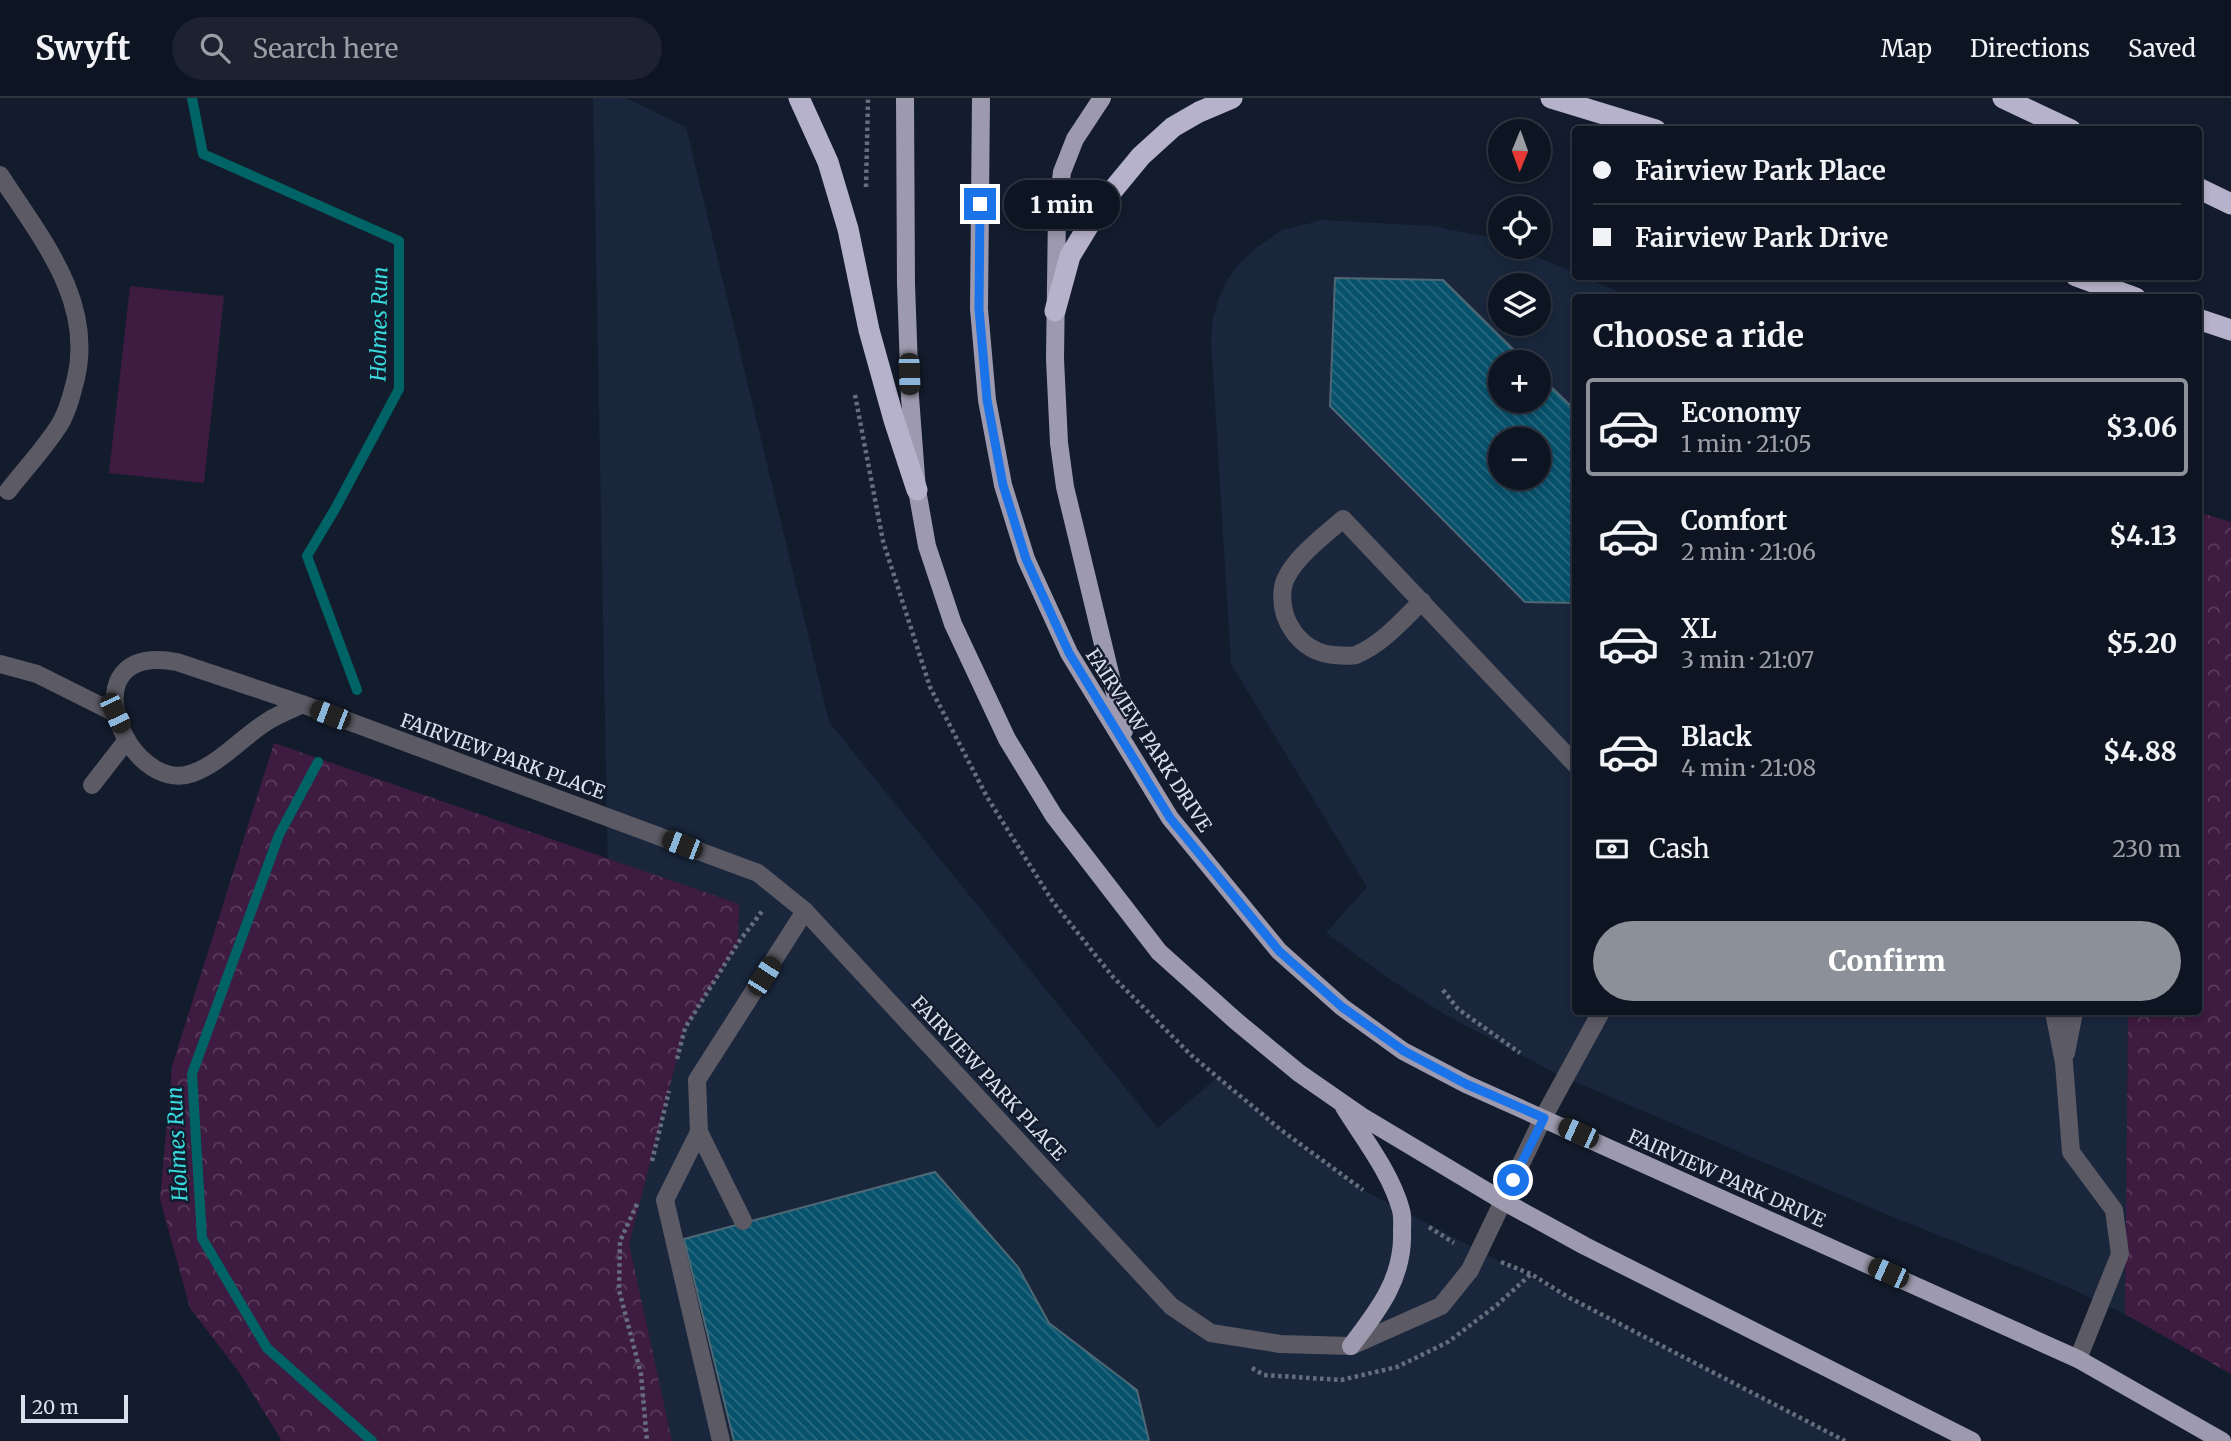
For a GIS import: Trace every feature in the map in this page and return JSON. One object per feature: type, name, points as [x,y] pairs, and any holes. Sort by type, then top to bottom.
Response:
[{"type":"highway","points":[[799,98],[828,162],[844,216],[869,330],[917,490]]},
{"type":"highway","points":[[1055,311],[1070,256],[1103,202],[1134,166],[1173,128],[1199,112],[1232,98]]},
{"type":"highway","points":[[1551,98],[1647,126]]},
{"type":"highway","points":[[1577,98],[1647,126]]},
{"type":"highway","points":[[2003,98],[2062,126]]},
{"type":"highway","points":[[2202,178],[2231,187]]},
{"type":"highway","points":[[2202,190],[2231,204]]},
{"type":"highway","points":[[2087,280],[2125,294]]},
{"type":"highway","points":[[2202,320],[2231,330]]},
{"type":"main road","points":[[905,98],[906,296],[910,397],[917,490],[928,546],[953,624],[1007,739],[1054,816],[1159,952],[1246,1030],[1299,1073],[1361,1116],[1503,1201],[1585,1246],[1972,1441]]},
{"type":"main road","name":"FAIRVIEW PARK DRIVE","points":[[981,98],[979,309],[987,400],[1003,485],[1026,559],[1069,653],[1170,818],[1279,951],[1333,999],[1404,1051],[1466,1084],[2078,1359],[2222,1441]]},
{"type":"main road","points":[[1102,98],[1075,139],[1062,172],[1057,212],[1055,359],[1059,443],[1065,487],[1128,748]]},
{"type":"main road","points":[[1339,1100],[1387,1177],[1402,1211],[1403,1248],[1394,1283],[1377,1314],[1351,1346]]},
{"type":"street","points":[[0,175],[57,263],[72,299],[80,342],[77,372],[61,421],[8,491]]},
{"type":"street","points":[[1422,601],[1382,640],[1353,656],[1323,654],[1298,640],[1293,632],[1283,614],[1283,585],[1300,557],[1343,519],[1422,601],[1572,761]]},
{"type":"street","name":"FAIRVIEW PARK PLACE","points":[[115,713],[114,690],[122,673],[139,662],[159,659],[177,662],[302,704],[758,873],[805,911],[1171,1306],[1211,1333],[1280,1344],[1351,1346],[1441,1306],[1470,1270],[1544,1118],[1598,1015]]},
{"type":"street","points":[[0,664],[37,674],[115,713],[127,740],[148,766],[171,776],[191,774],[221,758],[268,721],[302,704]]},
{"type":"street","points":[[92,785],[127,740]]},
{"type":"street","points":[[743,1221],[699,1132],[697,1080],[805,911]]},
{"type":"street","points":[[2055,1015],[2064,1063],[2071,1152],[2114,1210],[2120,1254],[2078,1359]]},
{"type":"street","points":[[2064,1063],[2073,1015]]},
{"type":"street","points":[[699,1132],[665,1200],[721,1441]]},
{"type":"path","points":[[1443,990],[1458,1009],[1520,1054]]},
{"type":"path","points":[[648,1441],[641,1374],[619,1290],[620,1241],[646,1182],[670,1189]]},
{"type":"path","points":[[1402,1211],[1452,1242],[1531,1274],[1567,1297],[1845,1441]]},
{"type":"shaded area","points":[[593,98],[626,98],[686,127],[829,722],[1158,1128],[1218,1077],[1281,1130],[1365,1191],[1845,1441],[616,1441],[612,1083]]},
{"type":"shaded area","points":[[1323,220],[1432,226],[1488,237],[1488,259],[1542,259],[1572,272],[1572,280],[1590,280],[1624,294],[1572,294],[1572,1015],[2128,1015],[2125,1314],[2054,1281],[1878,1211],[1557,1074],[1444,1014],[1326,933],[1367,887],[1231,664],[1211,339],[1219,298],[1228,279],[1241,262],[1282,230]]},
{"type":"green space","points":[[130,286],[224,296],[204,483],[109,473]]},
{"type":"green space","points":[[2202,513],[2231,522],[2231,1374],[2125,1314],[2128,1015],[2202,1015]]},
{"type":"green space","points":[[274,743],[739,904],[738,943],[685,1028],[629,1244],[672,1441],[282,1441],[239,1372],[190,1308],[160,1199],[172,1066]]},
{"type":"building","points":[[1335,278],[1443,280],[1488,324],[1488,336],[1500,336],[1514,350],[1488,350],[1488,413],[1551,413],[1551,387],[1572,407],[1572,603],[1525,602],[1330,406]]},
{"type":"building","points":[[935,1172],[1018,1267],[1049,1323],[1137,1390],[1149,1441],[734,1441],[684,1239]]},
{"type":"waterway","name":"Holmes Run","points":[[192,98],[203,154],[399,241],[399,389],[307,556],[357,690]]},
{"type":"waterway","name":"Holmes Run","points":[[318,762],[279,835],[192,1074],[202,1238],[267,1348],[372,1441]]},
{"type":"route","points":[[980,204],[979,309],[987,400],[1003,485],[1026,559],[1069,653],[1170,818],[1279,951],[1342,1007],[1404,1051],[1466,1084],[1544,1118],[1513,1180]]}]
